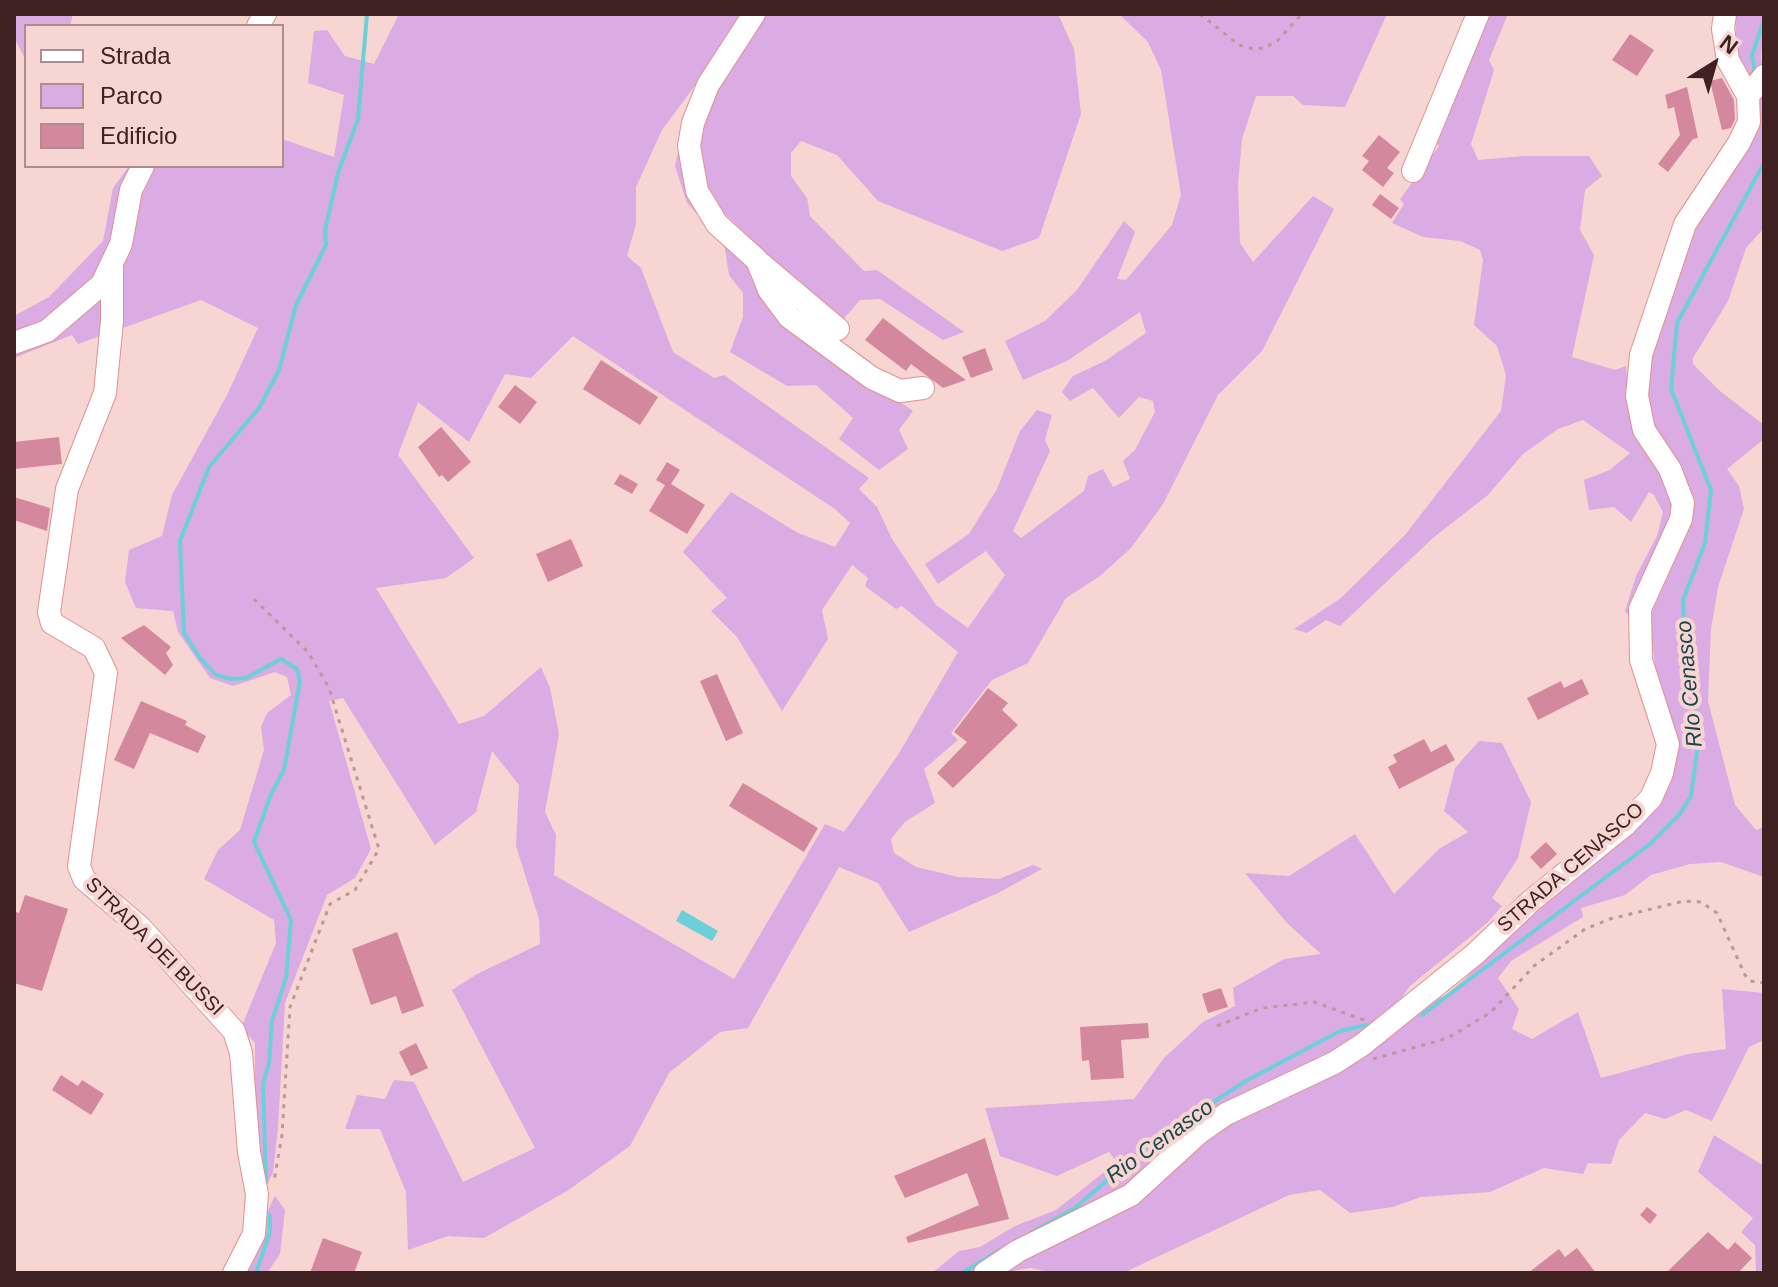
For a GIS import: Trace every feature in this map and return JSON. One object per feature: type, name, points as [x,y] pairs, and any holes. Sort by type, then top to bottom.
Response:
[{"type":"street","points":[[754,14],[708,85],[693,123],[689,146],[697,191],[717,224],[838,329]]},
{"type":"street","points":[[1413,171],[1478,14]]},
{"type":"street","points":[[1725,14],[1723,29],[1728,60],[1748,96],[1764,76]]},
{"type":"street","name":"STRADA CENASCO","points":[[985,1273],[1018,1251],[1131,1195],[1200,1132],[1226,1114],[1342,1058],[1381,1030],[1625,825],[1651,798],[1662,773],[1668,744],[1641,660],[1640,609],[1681,519],[1683,503],[1670,469],[1644,430],[1637,396],[1641,355],[1685,224],[1739,143],[1749,122],[1748,96]]},
{"type":"street","points":[[14,343],[47,331],[102,284],[121,244],[131,190],[142,168]]},
{"type":"street","points":[[757,260],[769,290],[789,317],[872,378],[900,391],[923,388]]},
{"type":"street","name":"STRADA DEI BUSSI","points":[[112,268],[112,321],[105,393],[67,489],[49,612],[52,623],[94,648],[106,673],[79,866],[84,879],[140,927],[234,1031],[241,1053],[249,1152],[257,1194],[254,1234],[234,1273]]},
{"type":"path","points":[[1200,14],[1239,45],[1253,49],[1264,48],[1277,41],[1302,14]]},
{"type":"path","points":[[254,599],[308,652],[329,688],[379,849],[355,890],[330,904],[290,1007],[282,1135],[274,1182]]},
{"type":"path","points":[[1342,1058],[1375,1059],[1448,1038],[1491,1012],[1534,966],[1585,929],[1610,919],[1684,901],[1701,902],[1717,913],[1725,923],[1745,975],[1750,981],[1764,983]]},
{"type":"path","points":[[1217,1026],[1262,1008],[1314,1002],[1354,1014],[1381,1030]]},
{"type":"green space","points":[[14,14],[73,14],[70,24],[24,24],[24,57],[14,37]]},
{"type":"green space","points":[[399,14],[748,14],[662,130],[636,187],[636,224],[627,256],[641,268],[673,352],[714,378],[724,375],[869,478],[859,489],[877,507],[892,539],[936,605],[968,628],[1005,575],[986,551],[938,584],[925,564],[969,534],[997,489],[1020,431],[1037,410],[1052,415],[1045,440],[1050,451],[1013,531],[1021,538],[1084,491],[1088,476],[1103,469],[1113,487],[1130,479],[1123,461],[1135,450],[1155,412],[1153,401],[1139,397],[1119,418],[1093,388],[1070,401],[1062,392],[1073,376],[1105,361],[1146,333],[1140,312],[1067,361],[1023,380],[1005,341],[1045,321],[1077,290],[1124,221],[1135,232],[1117,279],[1126,280],[1172,225],[1181,195],[1161,70],[1148,42],[1119,14],[1387,14],[1345,107],[1303,105],[1293,96],[1256,96],[1242,139],[1238,184],[1240,243],[1253,262],[1313,196],[1334,209],[1262,351],[1218,395],[1163,504],[1131,548],[1100,576],[1066,598],[1028,663],[992,680],[951,733],[958,740],[924,769],[935,803],[905,822],[891,839],[894,853],[916,867],[958,877],[999,879],[1033,865],[1042,869],[998,893],[909,932],[878,883],[839,867],[748,1028],[720,1032],[669,1073],[630,1146],[567,1191],[484,1238],[448,1236],[408,1250],[406,1192],[380,1129],[345,1129],[357,1095],[385,1099],[394,1080],[414,1082],[463,1182],[535,1148],[452,990],[477,974],[540,944],[539,919],[516,846],[519,785],[492,751],[476,812],[435,845],[343,698],[329,701],[371,849],[355,878],[327,895],[285,1003],[278,1128],[273,1172],[265,1189],[255,1151],[255,1043],[241,1028],[276,943],[274,920],[204,879],[218,850],[240,830],[264,750],[261,727],[267,713],[291,695],[287,677],[275,672],[233,686],[210,678],[178,632],[173,611],[136,608],[125,582],[129,550],[162,536],[172,495],[227,395],[258,328],[201,300],[78,344],[72,335],[14,358],[14,349],[42,324],[14,334],[14,316],[49,297],[103,241],[113,188],[128,168],[284,168],[284,140],[334,157],[344,95],[308,83],[314,31],[327,30],[345,56],[374,64]],"holes":[[[573,336],[835,509],[850,523],[835,547],[798,533],[731,492],[683,552],[727,598],[711,611],[737,637],[782,711],[828,639],[822,610],[852,565],[868,578],[865,586],[896,609],[902,606],[958,652],[898,755],[844,832],[825,824],[734,979],[554,875],[556,835],[545,812],[559,734],[550,688],[541,667],[484,716],[459,724],[376,588],[446,578],[474,558],[398,455],[418,402],[469,442],[505,374],[531,378]]]},
{"type":"green space","points":[[763,14],[1058,14],[1074,49],[1081,114],[1039,238],[1002,251],[878,201],[837,155],[801,141],[791,153],[791,176],[807,198],[810,216],[864,271],[877,270],[964,332],[943,340],[880,299],[860,300],[840,323],[726,215],[750,273],[787,324],[913,411],[899,430],[908,449],[879,470],[839,439],[853,418],[816,385],[787,386],[730,352],[743,317],[743,293],[729,275],[724,243],[687,203],[675,166],[682,134]]},
{"type":"green space","points":[[1485,14],[1508,14],[1489,60],[1494,70],[1471,144],[1478,160],[1589,156],[1602,176],[1585,190],[1580,230],[1594,255],[1572,357],[1615,370],[1626,366],[1629,409],[1658,463],[1675,507],[1635,623],[1625,611],[1636,576],[1657,536],[1663,512],[1649,492],[1631,522],[1614,507],[1589,510],[1584,480],[1610,470],[1630,453],[1583,420],[1558,429],[1523,454],[1488,495],[1434,537],[1340,626],[1326,620],[1307,633],[1294,629],[1341,598],[1405,535],[1501,411],[1506,375],[1497,346],[1474,325],[1483,260],[1480,250],[1460,241],[1423,237],[1392,223],[1404,204],[1400,199],[1439,146],[1433,140]]},
{"type":"green space","points":[[1736,14],[1764,14],[1761,60],[1764,63],[1764,228],[1746,248],[1728,301],[1693,358],[1693,364],[1720,391],[1764,425],[1764,439],[1727,469],[1739,486],[1744,509],[1718,587],[1711,629],[1708,701],[1735,805],[1756,830],[1764,827],[1764,877],[1721,862],[1690,864],[1651,875],[1625,895],[1581,908],[1583,917],[1511,961],[1498,978],[1519,1009],[1512,1029],[1532,1039],[1578,1012],[1601,1078],[1688,1054],[1726,1049],[1722,989],[1764,993],[1764,1040],[1749,1047],[1712,1121],[1686,1110],[1665,1119],[1645,1113],[1619,1140],[1611,1164],[1588,1163],[1583,1174],[1544,1168],[1490,1192],[1421,1197],[1393,1207],[1350,1213],[1320,1190],[1289,1195],[1123,1273],[1053,1273],[1031,1268],[1005,1272],[1204,1135],[1416,1009],[1446,995],[1467,977],[1480,959],[1620,842],[1660,802],[1656,672],[1649,619],[1690,527],[1691,505],[1649,428],[1646,358],[1689,227],[1753,128],[1736,55]]},
{"type":"green space","points":[[1479,741],[1502,743],[1531,802],[1518,858],[1492,898],[1502,906],[1487,923],[1410,986],[1395,1007],[1365,1035],[1129,1191],[1013,1246],[971,1273],[932,1273],[959,1251],[980,1247],[1015,1226],[1056,1210],[1117,1162],[1109,1152],[1057,1176],[1000,1156],[985,1108],[1134,1099],[1164,1058],[1203,1022],[1235,1006],[1233,988],[1284,959],[1321,954],[1287,923],[1245,873],[1289,876],[1355,834],[1394,894],[1439,849],[1468,832],[1444,811],[1455,768]]},
{"type":"green space","points":[[1714,1135],[1764,1166],[1764,1273],[1756,1273],[1755,1245],[1741,1232],[1753,1218],[1698,1172]]},
{"type":"green space","points":[[275,1196],[285,1210],[280,1254],[267,1273],[238,1273]]},
{"type":"water","points":[[682,910],[718,931],[712,941],[676,921]]},
{"type":"building","points":[[1630,34],[1654,50],[1637,76],[1612,60]]},
{"type":"building","points":[[1722,78],[1734,100],[1735,119],[1731,128],[1722,130],[1710,81]]},
{"type":"building","points":[[1687,87],[1698,138],[1693,139],[1668,172],[1658,164],[1680,135],[1674,107],[1668,109],[1665,95]]},
{"type":"building","points":[[1379,135],[1400,152],[1387,168],[1394,173],[1383,187],[1362,170],[1369,161],[1362,156]]},
{"type":"building","points":[[1380,194],[1399,208],[1391,219],[1372,205]]},
{"type":"building","points":[[883,318],[966,380],[943,388],[911,364],[906,371],[865,340]]},
{"type":"building","points":[[985,348],[993,370],[971,378],[962,357]]},
{"type":"building","points":[[601,360],[658,397],[640,425],[583,389]]},
{"type":"building","points":[[515,385],[537,402],[520,424],[498,407]]},
{"type":"building","points":[[441,427],[471,462],[448,482],[442,475],[439,477],[418,447]]},
{"type":"building","points":[[59,437],[62,464],[14,469],[14,442]]},
{"type":"building","points":[[667,462],[680,470],[671,484],[705,505],[687,534],[649,511],[665,485],[656,480]]},
{"type":"building","points":[[620,474],[638,484],[632,494],[614,484]]},
{"type":"building","points":[[14,497],[50,508],[47,531],[14,520]]},
{"type":"building","points":[[571,539],[583,566],[548,582],[536,554]]},
{"type":"building","points":[[144,625],[171,647],[166,653],[173,665],[165,675],[121,638]]},
{"type":"building","points":[[717,674],[743,733],[726,741],[700,681]]},
{"type":"building","points":[[1582,679],[1589,694],[1538,720],[1527,698],[1561,681],[1564,688]]},
{"type":"building","points":[[988,688],[1008,703],[1002,710],[1018,725],[953,788],[937,773],[967,742],[954,732]]},
{"type":"building","points":[[141,701],[187,721],[185,725],[206,736],[198,753],[150,733],[134,769],[114,760]]},
{"type":"building","points":[[1424,739],[1431,752],[1446,744],[1455,760],[1399,789],[1388,767],[1397,762],[1393,755]]},
{"type":"building","points":[[743,783],[818,828],[804,852],[729,806]]},
{"type":"building","points":[[1546,842],[1557,854],[1541,869],[1530,857]]},
{"type":"building","points":[[25,895],[68,909],[42,991],[14,983],[14,911],[19,913]]},
{"type":"building","points":[[397,932],[424,1006],[402,1014],[396,996],[371,1005],[352,949]]},
{"type":"building","points":[[1221,988],[1228,1007],[1208,1013],[1202,994]]},
{"type":"building","points":[[1148,1023],[1149,1038],[1121,1040],[1124,1078],[1091,1080],[1089,1060],[1082,1061],[1080,1027]]},
{"type":"building","points":[[416,1043],[428,1068],[411,1076],[399,1052]]},
{"type":"building","points":[[61,1075],[78,1086],[82,1080],[104,1094],[91,1115],[52,1090]]},
{"type":"building","points":[[985,1138],[1009,1219],[908,1243],[906,1237],[979,1205],[967,1173],[905,1198],[894,1176]]},
{"type":"building","points":[[1647,1207],[1657,1215],[1650,1224],[1640,1215]]},
{"type":"building","points":[[1708,1232],[1728,1250],[1735,1242],[1752,1258],[1738,1273],[1666,1273]]},
{"type":"building","points":[[323,1238],[362,1252],[354,1273],[310,1273]]},
{"type":"building","points":[[1577,1248],[1596,1273],[1528,1273],[1559,1249],[1565,1257]]},
{"type":"waterway","points":[[266,1182],[263,1084],[269,1063],[272,1021],[286,978],[291,920],[254,842],[271,794],[284,770],[300,681],[297,669],[281,659],[246,678],[231,679],[216,675],[200,658],[184,633],[180,541],[209,467],[259,408],[279,370],[296,305],[326,245],[325,230],[338,173],[358,119],[367,14]]},
{"type":"waterway","name":"Rio Cenasco","points":[[1755,73],[1752,55],[1764,20]]},
{"type":"waterway","name":"RIo Cenasco","points":[[1422,1015],[1650,844],[1680,814],[1691,796],[1699,737],[1685,642],[1683,600],[1705,543],[1711,490],[1671,389],[1677,323],[1764,163]]},
{"type":"waterway","name":"Rio Cenasco","points":[[1034,1231],[1075,1208],[1147,1146],[1244,1082],[1340,1031],[1367,1025]]},
{"type":"waterway","points":[[256,1273],[270,1232],[270,1215]]},
{"type":"waterway","name":"Rio Cenasco","points":[[962,1273],[1002,1249]]}]
